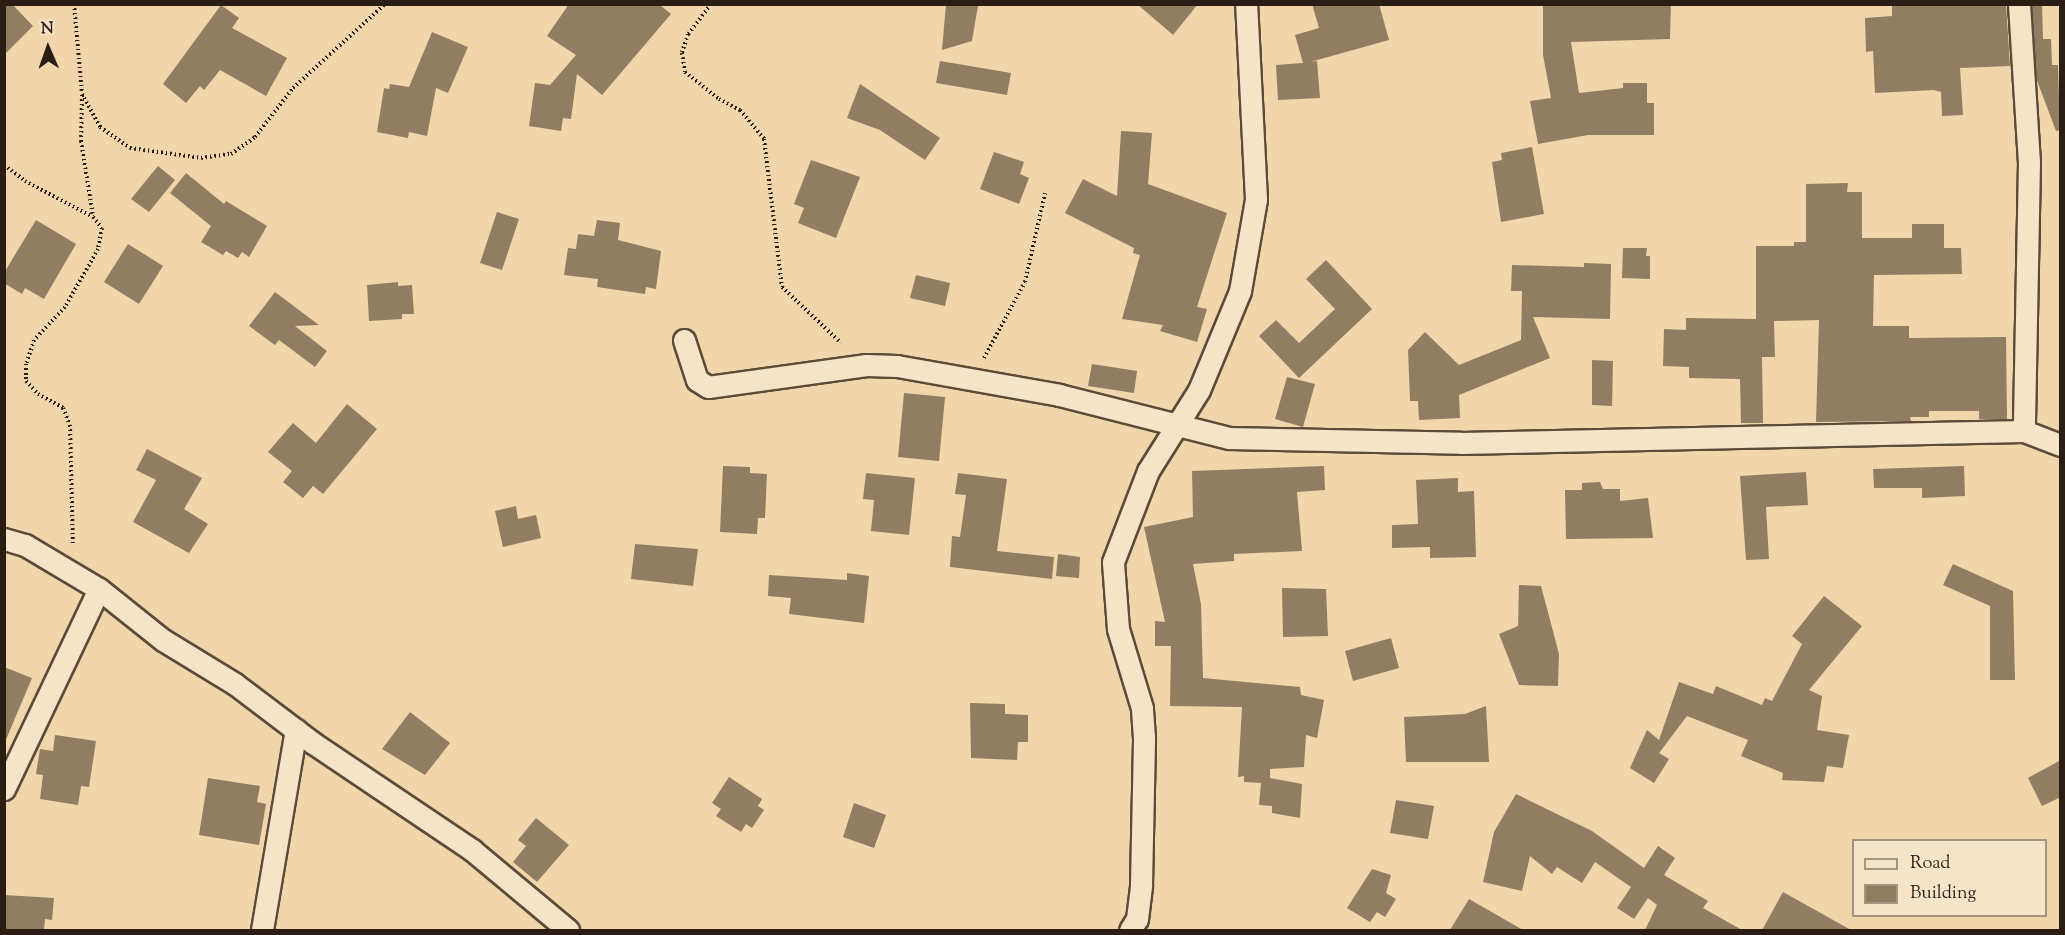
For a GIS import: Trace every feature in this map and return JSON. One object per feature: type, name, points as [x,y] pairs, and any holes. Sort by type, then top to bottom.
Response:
[{"type":"street","points":[[1130,930],[1137,919],[1141,884],[1144,738],[1142,708],[1118,629],[1113,562],[1148,471],[1180,423],[1228,320],[1250,249],[1256,199],[1246,4]]},
{"type":"street","points":[[2019,4],[2029,162],[2024,431]]},
{"type":"street","points":[[684,340],[697,380],[708,387],[867,365],[897,366],[969,381],[1059,395],[1180,423],[1229,438],[1288,442],[1461,443],[2024,431],[2061,446]]},
{"type":"street","points":[[4,539],[25,545],[73,571],[99,589],[163,640],[235,684],[296,730],[472,850],[568,930]]},
{"type":"street","points":[[4,789],[99,589]]},
{"type":"street","points":[[262,930],[296,730]]},
{"type":"path","points":[[74,4],[82,94],[81,141],[93,217]]},
{"type":"path","points":[[82,94],[100,126],[130,148],[201,158],[231,154],[255,137],[293,88],[385,4]]},
{"type":"path","points":[[711,4],[688,34],[682,53],[685,72],[719,99],[740,110],[765,139],[782,287],[867,365]]},
{"type":"path","points":[[4,165],[25,181],[93,217],[102,228],[98,249],[65,307],[34,340],[26,364],[26,381],[38,394],[63,408],[70,425],[73,571]]},
{"type":"path","points":[[969,381],[995,342],[1025,282],[1045,194]]},
{"type":"building","points":[[4,4],[12,4],[33,26],[4,55]]},
{"type":"building","points":[[569,4],[659,4],[671,14],[602,95],[577,74],[571,119],[563,118],[561,131],[529,126],[535,83],[550,85],[576,55],[547,36]]},
{"type":"building","points":[[946,4],[978,6],[972,41],[942,50]]},
{"type":"building","points":[[1137,4],[1198,4],[1173,35]]},
{"type":"building","points":[[1312,4],[1379,4],[1389,40],[1310,62],[1317,61],[1320,98],[1278,100],[1276,65],[1303,63],[1295,35],[1319,28]]},
{"type":"building","points":[[1543,4],[1671,4],[1670,39],[1571,42],[1579,93],[1623,88],[1623,83],[1647,83],[1647,103],[1654,103],[1654,135],[1588,135],[1538,144],[1530,101],[1551,98],[1543,55]]},
{"type":"building","points":[[1892,4],[2006,4],[2010,66],[1960,68],[1963,115],[1942,116],[1941,92],[1934,90],[1875,93],[1873,51],[1866,52],[1865,18],[1892,16]]},
{"type":"building","points":[[2032,4],[2042,4],[2043,39],[2051,39],[2052,65],[2058,65],[2060,130],[2056,131],[2036,78]]},
{"type":"building","points":[[221,5],[239,18],[232,28],[287,58],[266,96],[220,70],[204,90],[200,86],[186,103],[163,84]]},
{"type":"building","points":[[432,32],[468,47],[448,93],[436,88],[427,136],[409,132],[408,138],[377,132],[384,88],[389,89],[390,84],[409,87]]},
{"type":"building","points":[[940,61],[1011,73],[1007,95],[936,83]]},
{"type":"building","points":[[860,84],[940,138],[925,160],[880,130],[847,118]]},
{"type":"building","points":[[1121,131],[1152,133],[1148,184],[1227,213],[1197,307],[1207,309],[1197,342],[1160,331],[1163,325],[1122,319],[1140,255],[1133,253],[1134,248],[1065,213],[1083,179],[1117,196]]},
{"type":"building","points":[[1532,147],[1544,214],[1501,222],[1492,162],[1502,160],[1501,153]]},
{"type":"building","points":[[994,152],[1024,162],[1020,174],[1029,178],[1019,204],[980,189]]},
{"type":"building","points":[[811,160],[860,177],[836,238],[798,223],[804,208],[794,204]]},
{"type":"building","points":[[158,166],[175,180],[149,212],[131,199]]},
{"type":"building","points":[[186,173],[224,204],[226,201],[267,226],[249,257],[242,252],[238,258],[226,251],[223,255],[201,242],[211,226],[170,193]]},
{"type":"building","points":[[1848,183],[1847,192],[1862,192],[1862,238],[1912,238],[1912,224],[1944,224],[1944,248],[1961,248],[1962,274],[1874,275],[1873,326],[1909,326],[1909,338],[2006,337],[2007,419],[1979,419],[1979,411],[1929,411],[1929,417],[1910,417],[1911,421],[1816,422],[1819,320],[1774,321],[1775,357],[1762,357],[1763,423],[1741,423],[1740,379],[1689,378],[1689,367],[1663,366],[1664,329],[1686,330],[1686,318],[1756,319],[1756,246],[1794,246],[1794,242],[1806,242],[1806,184]]},
{"type":"building","points":[[497,212],[519,219],[502,270],[480,263]]},
{"type":"building","points":[[36,220],[76,244],[44,299],[25,288],[22,294],[4,283],[4,273]]},
{"type":"building","points":[[597,220],[620,223],[618,240],[661,251],[656,289],[646,287],[645,294],[597,287],[598,279],[564,275],[568,248],[576,249],[578,234],[594,236]]},
{"type":"building","points":[[128,244],[163,266],[139,304],[104,282]]},
{"type":"building","points":[[1623,248],[1647,248],[1646,256],[1650,256],[1650,279],[1622,278]]},
{"type":"building","points":[[1326,260],[1372,309],[1299,378],[1259,336],[1276,320],[1299,343],[1335,309],[1306,279]]},
{"type":"building","points":[[1584,263],[1611,264],[1610,319],[1533,317],[1550,358],[1459,395],[1460,418],[1419,420],[1418,401],[1410,401],[1408,350],[1425,332],[1459,365],[1521,340],[1522,291],[1511,291],[1512,265],[1584,267]]},
{"type":"building","points":[[916,275],[950,283],[945,306],[910,298]]},
{"type":"building","points":[[398,282],[398,286],[412,285],[414,314],[402,314],[402,319],[369,321],[367,285]]},
{"type":"building","points":[[275,292],[319,325],[295,326],[327,351],[315,367],[279,340],[275,345],[249,326]]},
{"type":"building","points":[[1592,360],[1613,361],[1612,406],[1592,405]]},
{"type":"building","points":[[1092,364],[1137,371],[1134,393],[1088,386]]},
{"type":"building","points":[[1287,377],[1315,384],[1303,427],[1275,419]]},
{"type":"building","points":[[904,393],[945,397],[939,461],[898,457]]},
{"type":"building","points":[[347,404],[377,429],[323,494],[313,486],[303,498],[283,482],[292,471],[268,452],[293,423],[316,443]]},
{"type":"building","points":[[147,449],[202,478],[184,509],[208,524],[189,553],[133,522],[156,480],[136,470]]},
{"type":"building","points":[[723,466],[750,467],[750,473],[767,474],[765,518],[758,518],[757,534],[720,532]]},
{"type":"building","points":[[1324,466],[1325,490],[1297,492],[1302,551],[1234,554],[1234,561],[1193,564],[1201,604],[1203,678],[1300,687],[1301,695],[1324,700],[1317,738],[1306,735],[1304,767],[1270,769],[1270,778],[1302,784],[1300,818],[1272,813],[1272,806],[1259,805],[1261,783],[1244,782],[1244,776],[1238,777],[1242,707],[1170,706],[1171,646],[1155,646],[1155,621],[1165,622],[1144,527],[1193,517],[1192,471]]},
{"type":"building","points":[[1964,466],[1965,496],[1922,498],[1922,488],[1874,488],[1873,469]]},
{"type":"building","points":[[1806,472],[1808,505],[1766,507],[1769,559],[1746,560],[1740,476]]},
{"type":"building","points":[[866,473],[915,478],[909,535],[871,531],[874,500],[863,499]]},
{"type":"building","points":[[958,473],[1007,479],[997,551],[1054,557],[1052,579],[950,567],[952,536],[960,537],[966,495],[955,494]]},
{"type":"building","points":[[1458,478],[1458,492],[1474,491],[1476,557],[1430,558],[1430,547],[1392,548],[1392,525],[1418,524],[1416,480]]},
{"type":"building","points":[[1600,482],[1603,489],[1620,489],[1620,501],[1648,498],[1653,538],[1566,539],[1565,490],[1582,490],[1582,483]]},
{"type":"building","points":[[516,506],[518,519],[536,515],[541,538],[503,547],[495,511]]},
{"type":"building","points":[[635,544],[698,549],[693,586],[631,579]]},
{"type":"building","points":[[1058,554],[1080,557],[1079,578],[1056,576]]},
{"type":"building","points":[[1953,564],[2013,591],[2015,680],[1990,680],[1990,606],[1943,585]]},
{"type":"building","points":[[847,573],[869,576],[864,623],[789,614],[791,598],[768,596],[769,575],[847,580]]},
{"type":"building","points":[[1519,585],[1541,586],[1559,654],[1558,686],[1519,685],[1499,634],[1518,626]]},
{"type":"building","points":[[1282,588],[1326,589],[1328,636],[1283,637]]},
{"type":"building","points":[[1824,596],[1862,626],[1809,690],[1822,696],[1817,730],[1849,735],[1843,768],[1827,766],[1824,782],[1782,780],[1783,773],[1741,756],[1748,740],[1687,716],[1659,753],[1669,759],[1654,783],[1630,768],[1647,730],[1659,740],[1679,682],[1713,694],[1716,686],[1762,705],[1765,698],[1772,701],[1802,644],[1792,636]]},
{"type":"building","points":[[1391,638],[1399,668],[1353,681],[1345,651]]},
{"type":"building","points":[[4,667],[32,678],[5,742],[4,742]]},
{"type":"building","points":[[970,703],[1005,704],[1005,714],[1028,715],[1028,742],[1018,742],[1017,760],[971,758]]},
{"type":"building","points":[[1486,706],[1489,762],[1406,762],[1404,717],[1465,714]]},
{"type":"building","points":[[410,712],[450,743],[425,775],[382,749]]},
{"type":"building","points":[[55,735],[96,741],[89,787],[81,786],[78,805],[40,799],[43,775],[36,774],[40,749],[53,751]]},
{"type":"building","points":[[2061,760],[2061,797],[2042,806],[2028,778]]},
{"type":"building","points":[[729,777],[762,799],[758,806],[764,810],[752,828],[746,824],[741,832],[716,816],[721,809],[712,803]]},
{"type":"building","points":[[208,778],[260,786],[257,802],[266,804],[259,845],[199,835]]},
{"type":"building","points":[[1516,794],[1592,831],[1644,868],[1658,846],[1675,858],[1664,875],[1708,901],[1703,908],[1742,930],[1645,930],[1657,905],[1648,898],[1634,919],[1617,908],[1631,887],[1595,862],[1582,883],[1557,867],[1552,874],[1530,856],[1522,891],[1483,882],[1494,832]]},
{"type":"building","points":[[1396,800],[1434,806],[1428,839],[1390,833]]},
{"type":"building","points":[[854,803],[886,815],[874,848],[843,837]]},
{"type":"building","points":[[536,818],[569,845],[537,882],[513,862],[526,846],[518,840]]},
{"type":"building","points":[[1372,869],[1391,875],[1386,893],[1396,899],[1385,917],[1377,912],[1370,922],[1347,908]]},
{"type":"building","points":[[1783,892],[1851,930],[1762,930]]},
{"type":"building","points":[[4,895],[54,898],[52,920],[45,919],[44,930],[4,930]]},
{"type":"building","points":[[1469,899],[1523,930],[1450,930]]}]
